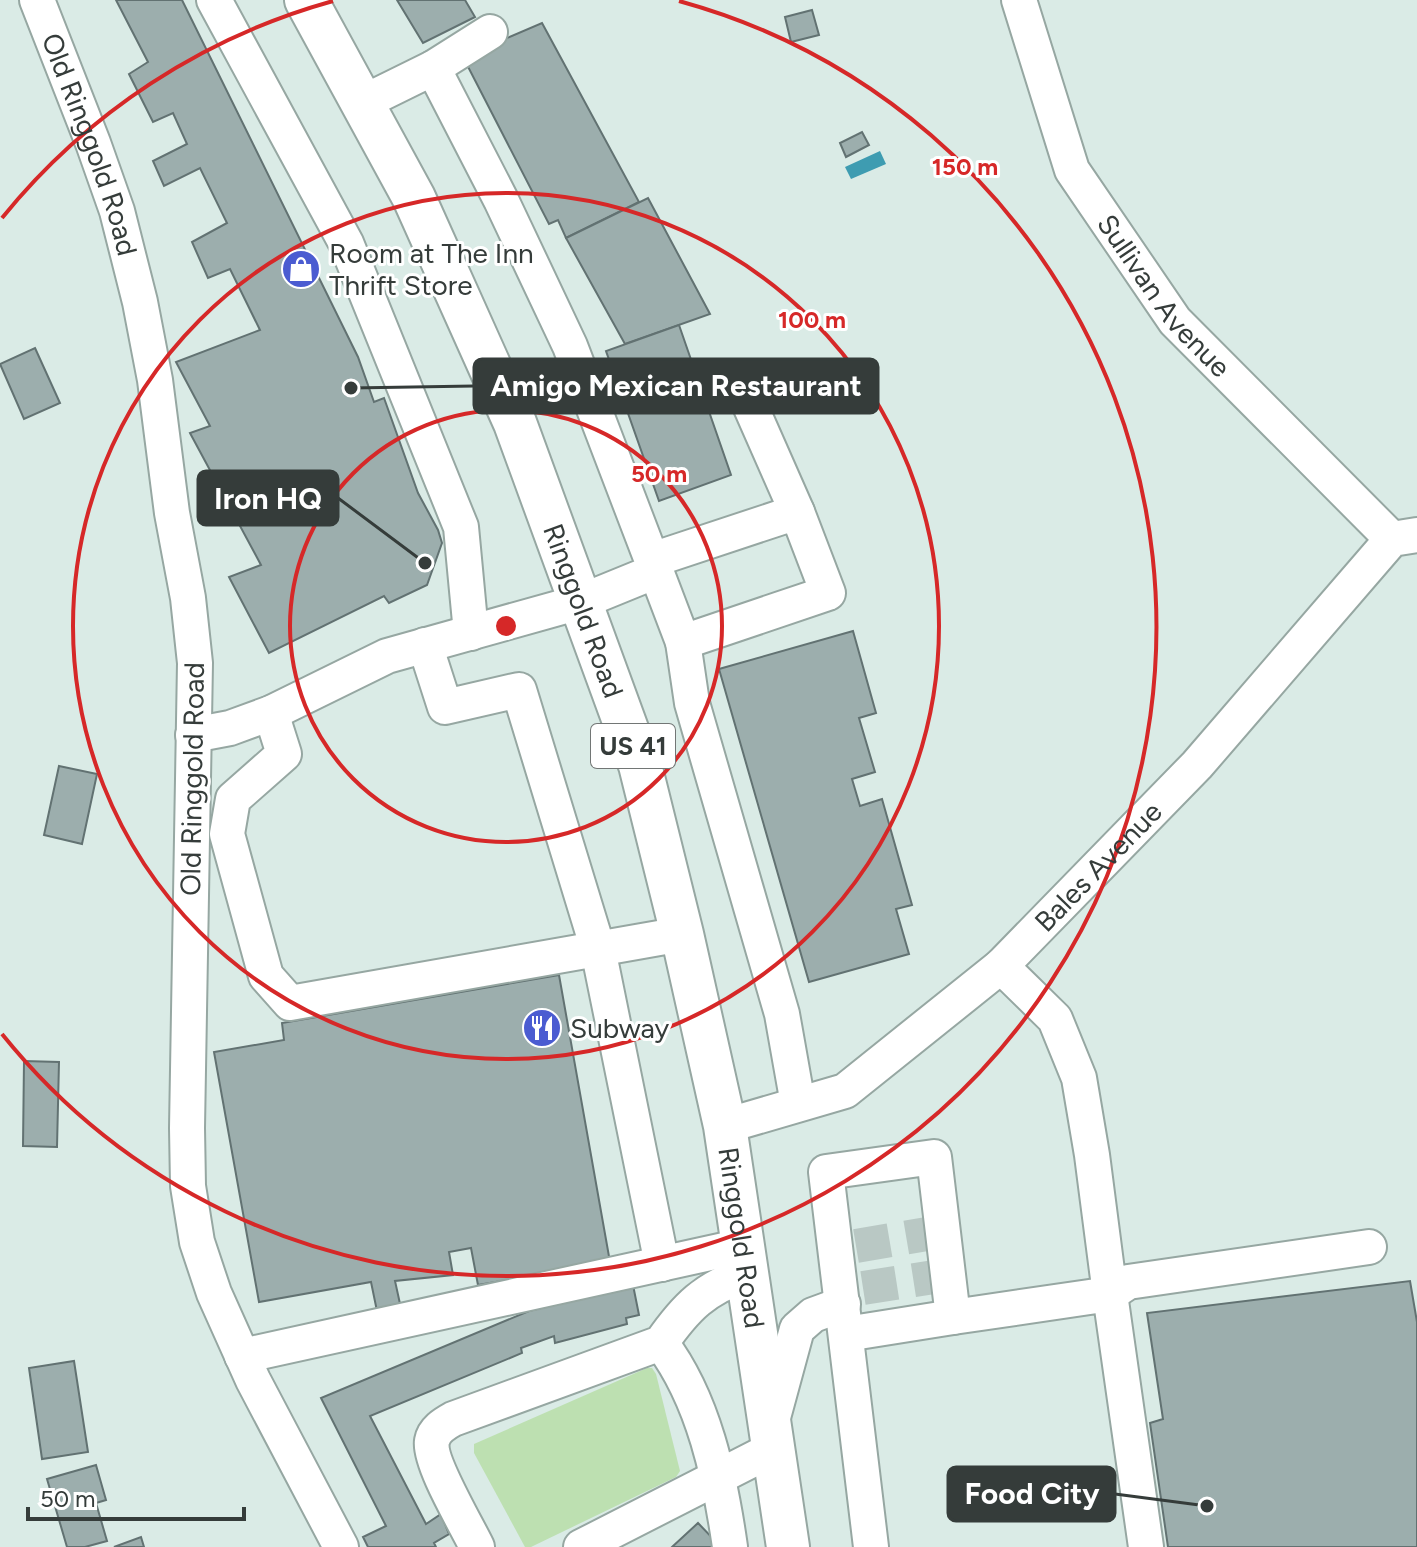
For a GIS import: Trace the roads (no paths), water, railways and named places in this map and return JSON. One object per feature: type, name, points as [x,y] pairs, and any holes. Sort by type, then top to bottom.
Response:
[{"type":"main road","name":"Ringgold Road","points":[[306,0],[414,198],[515,423],[640,765],[725,1126],[788,1547]]},
{"type":"street","name":"Old Ringgold Road","points":[[37,0],[117,211],[140,302],[188,598],[195,663],[188,1186],[197,1242],[214,1293],[242,1356],[341,1547]]},
{"type":"street","points":[[214,0],[346,243],[461,527],[471,633]]},
{"type":"street","name":"Sullivan Avenue","points":[[1019,0],[1072,170],[1175,321],[1404,537]]},
{"type":"street","points":[[362,103],[433,68],[490,32]]},
{"type":"street","points":[[433,68],[501,200],[570,346],[683,642],[692,703],[782,1014],[798,1104]]},
{"type":"street","points":[[683,642],[828,593],[797,512],[745,394]]},
{"type":"street","points":[[193,735],[230,728],[271,713],[387,656],[580,602],[654,566],[797,512]]},
{"type":"street","name":"Bales Avenue","points":[[725,1126],[845,1091],[1001,966],[1197,765],[1404,537]]},
{"type":"street","points":[[425,645],[445,707],[519,690],[598,949],[662,1264]]},
{"type":"street","points":[[271,713],[284,754],[233,799],[227,834],[266,976],[290,1003],[682,934]]},
{"type":"street","points":[[1001,966],[1055,1019],[1079,1078],[1146,1547]]},
{"type":"street","points":[[871,1547],[848,1304],[846,1247],[826,1172],[934,1157],[935,1233],[941,1276],[953,1317]]},
{"type":"street","points":[[581,1547],[717,1477],[772,1439],[797,1329],[813,1315],[848,1304],[953,1317],[1110,1294],[1128,1282],[1369,1247]]},
{"type":"street","points":[[242,1356],[662,1264],[745,1260]]},
{"type":"street","points":[[477,1547],[437,1468],[432,1442],[439,1428],[453,1419],[661,1343],[680,1316],[745,1260]]},
{"type":"street","points":[[661,1343],[689,1387],[699,1414],[717,1477],[730,1547]]},
{"type":"water","points":[[880,151],[886,164],[851,179],[845,167]]},
{"type":"tunnel","points":[[856,1246],[927,1234]]},
{"type":"tunnel","points":[[863,1288],[934,1277]]},
{"type":"place","name":"Room at The Inn Thrift Store","points":[[301,269]]},
{"type":"place","name":"Amigo Mexican Restaurant","points":[[351,388]]},
{"type":"place","name":"Iron HQ","points":[[425,563]]},
{"type":"place","name":"Subway","points":[[542,1028]]},
{"type":"place","name":"Food City","points":[[1207,1506]]}]
